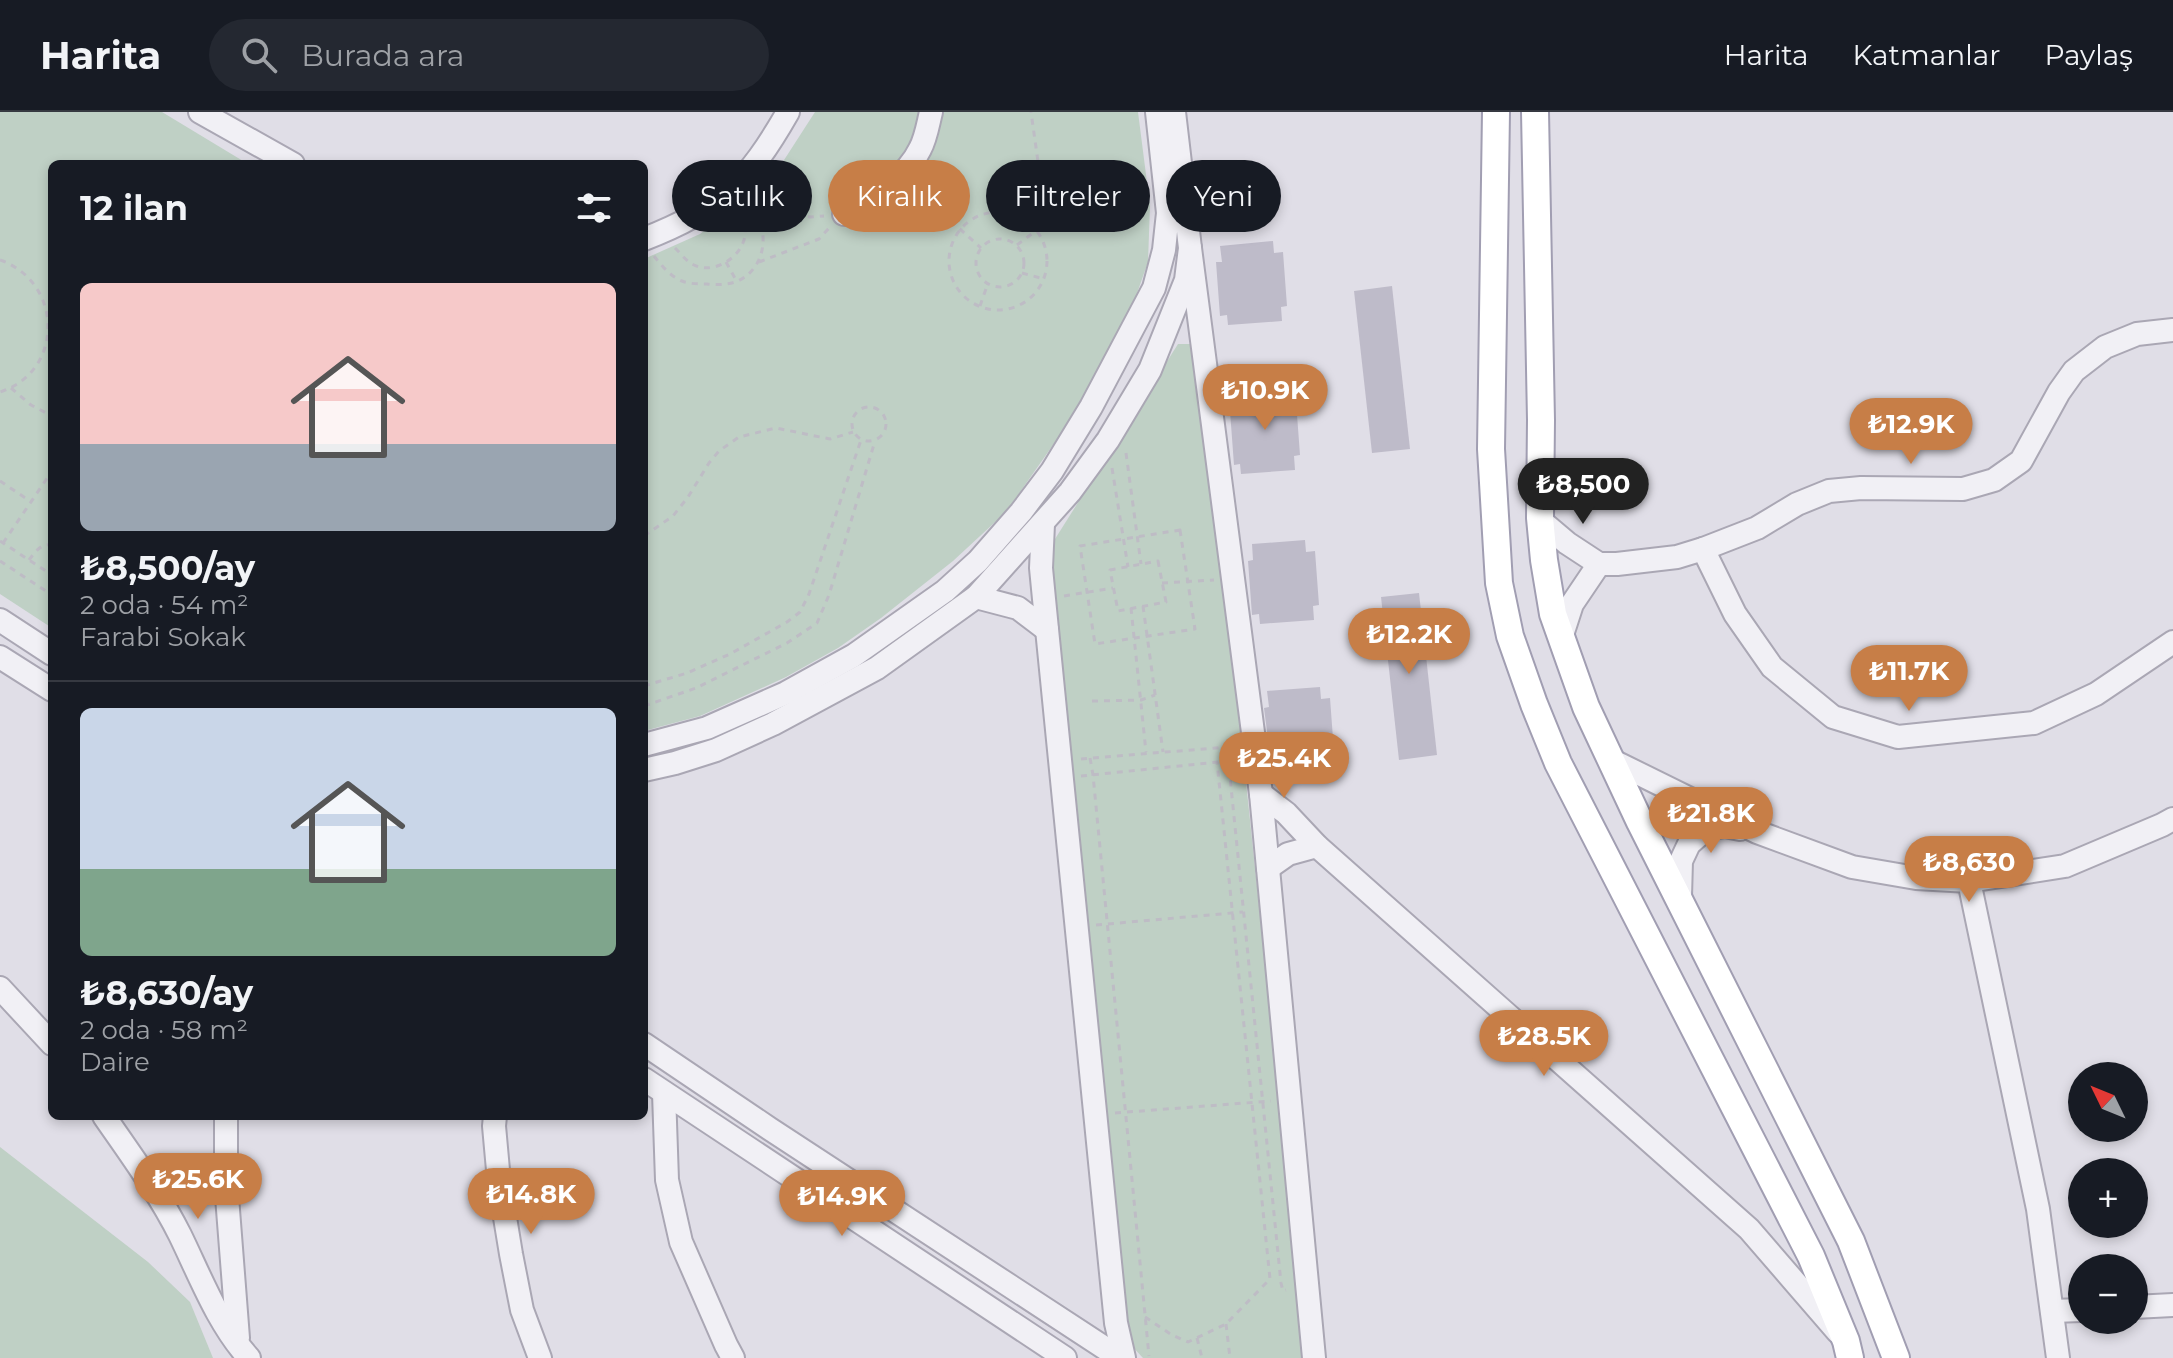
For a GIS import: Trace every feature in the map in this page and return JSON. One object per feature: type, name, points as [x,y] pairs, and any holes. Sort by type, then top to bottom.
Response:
[{"type":"main road","points":[[1496,112],[1491,449],[1499,583],[1510,636],[1558,763],[1811,1256],[1848,1349]]},
{"type":"main road","points":[[1535,112],[1541,521],[1553,614],[1586,707],[1851,1241],[1896,1358]]},
{"type":"street","points":[[200,112],[286,160]]},
{"type":"street","points":[[759,160],[788,112]]},
{"type":"street","points":[[912,160],[920,150],[931,112]]},
{"type":"street","points":[[648,744],[707,728],[786,693],[853,656],[945,591],[987,551],[1021,512],[1052,471],[1091,407],[1154,288],[1164,250],[1168,213],[1157,112]]},
{"type":"street","points":[[1174,112],[1261,794],[1314,1358]]},
{"type":"street","points":[[651,236],[672,227]]},
{"type":"street","points":[[648,769],[716,750],[828,696],[877,668],[976,597],[1070,492],[1108,440],[1150,370],[1186,280],[1190,248]]},
{"type":"street","points":[[1136,322],[1182,327],[1202,338]]},
{"type":"street","points":[[1541,521],[1599,564],[1617,564],[1677,557],[1703,549],[1757,528],[1797,504],[1829,491],[1861,488],[1963,489],[1994,480],[2021,461],[2074,371],[2105,347],[2137,334],[2173,330]]},
{"type":"street","points":[[1043,524],[1041,568],[1116,1323],[1128,1354]]},
{"type":"street","points":[[1703,549],[1735,614],[1772,667],[1833,717],[1898,737],[2034,723],[2096,694],[2173,642]]},
{"type":"street","points":[[1561,638],[1572,604],[1599,564]]},
{"type":"street","points":[[976,597],[1018,608],[1047,630]]},
{"type":"street","points":[[0,620],[48,651]]},
{"type":"street","points":[[0,657],[48,687]]},
{"type":"street","points":[[1611,760],[1757,832],[1852,867],[1916,878],[1969,881],[2065,866],[2173,819]]},
{"type":"street","points":[[1261,794],[1286,813],[1317,846],[1749,1229],[1848,1349]]},
{"type":"street","points":[[1680,897],[1681,861],[1689,844],[1707,828],[1725,826],[1757,832]]},
{"type":"street","points":[[1268,868],[1288,854],[1317,846]]},
{"type":"street","points":[[1969,881],[2038,1209],[2058,1358]]},
{"type":"street","points":[[0,988],[48,1040]]},
{"type":"street","points":[[648,1047],[770,1129],[1128,1354]]},
{"type":"street","points":[[648,1082],[1065,1358]]},
{"type":"street","points":[[664,1093],[667,1180],[681,1242],[733,1358]]},
{"type":"street","points":[[107,1120],[155,1189],[243,1354]]},
{"type":"street","points":[[226,1120],[226,1184],[243,1354]]},
{"type":"street","points":[[495,1120],[499,1181],[511,1254],[522,1310],[540,1358]]},
{"type":"street","points":[[2148,1306],[2173,1305]]},
{"type":"street","points":[[2052,1311],[2068,1310]]},
{"type":"path","points":[[1031,112],[1038,160]]},
{"type":"path","points":[[759,262],[819,239],[828,230]]},
{"type":"path","points":[[744,232],[740,249],[726,262],[708,269],[694,266],[673,245],[651,236],[651,253],[681,281],[713,284],[737,281],[750,273],[759,262],[762,232]]},
{"type":"path","points":[[959,232],[952,243],[949,267],[957,289],[980,307],[997,311],[1031,299],[1044,279],[1047,256],[1038,232]]},
{"type":"path","points":[[964,232],[981,248]]},
{"type":"path","points":[[1016,245],[1034,232]]},
{"type":"path","points":[[1002,238],[1016,245],[1025,262],[1015,282],[1004,287],[993,286],[983,280],[977,270],[976,258],[981,248],[990,240],[1002,238]]},
{"type":"path","points":[[0,260],[25,273],[36,286],[48,315]]},
{"type":"path","points":[[726,262],[737,281]]},
{"type":"path","points":[[1022,273],[1044,279]]},
{"type":"path","points":[[980,307],[988,283]]},
{"type":"path","points":[[0,392],[22,381],[35,368],[48,336]]},
{"type":"path","points":[[11,388],[31,405],[48,414]]},
{"type":"path","points":[[865,407],[876,407],[884,414],[887,425],[884,435],[875,441],[861,440],[853,432],[852,421],[856,412],[865,407]]},
{"type":"path","points":[[1122,417],[1141,564]]},
{"type":"path","points":[[648,533],[673,516],[719,451],[739,437],[776,428],[830,439],[853,432]]},
{"type":"path","points":[[648,685],[687,673],[730,654],[800,612],[809,594],[861,440]]},
{"type":"path","points":[[1108,440],[1128,567]]},
{"type":"path","points":[[648,705],[696,688],[787,643],[817,623],[829,595],[875,441]]},
{"type":"path","points":[[48,477],[2,542],[48,572]]},
{"type":"path","points":[[0,481],[31,501]]},
{"type":"path","points":[[1180,530],[1195,629],[1095,644],[1080,546],[1137,536],[1180,530]]},
{"type":"path","points":[[29,560],[39,548],[48,544]]},
{"type":"path","points":[[0,561],[48,592]]},
{"type":"path","points":[[1158,561],[1166,602],[1118,611],[1110,570],[1141,564],[1158,561]]},
{"type":"path","points":[[1162,583],[1234,579]]},
{"type":"path","points":[[1044,599],[1113,588]]},
{"type":"path","points":[[1143,606],[1163,752]]},
{"type":"path","points":[[1131,608],[1146,754]]},
{"type":"path","points":[[1092,701],[1141,700],[1155,695]]},
{"type":"path","points":[[1079,759],[1227,747],[1281,1283]]},
{"type":"path","points":[[1090,758],[1150,1357],[1128,1354]]},
{"type":"path","points":[[1070,777],[1228,761]]},
{"type":"path","points":[[1145,1317],[1188,1342],[1226,1324],[1270,1279],[1217,762]]},
{"type":"path","points":[[1085,927],[1243,912]]},
{"type":"path","points":[[1115,1113],[1290,1099]]},
{"type":"path","points":[[1226,1324],[1230,1358]]},
{"type":"path","points":[[1197,1338],[1202,1358]]},
{"type":"green space","points":[[0,112],[162,112],[241,160],[48,160],[48,625],[0,594]]},
{"type":"green space","points":[[815,112],[1138,112],[1144,160],[986,160],[986,232],[1149,232],[1148,262],[1129,316],[1105,367],[1006,512],[953,561],[838,648],[786,677],[700,716],[648,730],[648,257],[700,234],[812,232],[812,160],[784,160]]},
{"type":"green space","points":[[1178,344],[1190,344],[1229,621],[1305,1358],[1143,1358],[1130,1344],[1121,1323],[1047,566],[1055,539]]},
{"type":"green space","points":[[0,1147],[148,1262],[190,1302],[213,1358],[0,1358]]},
{"type":"building","points":[[1273,241],[1274,253],[1283,252],[1287,306],[1281,307],[1282,321],[1228,325],[1227,315],[1220,316],[1216,262],[1222,262],[1220,246]]},
{"type":"building","points":[[1392,286],[1410,449],[1372,453],[1354,291]]},
{"type":"building","points":[[1287,390],[1288,401],[1296,401],[1300,455],[1294,456],[1295,470],[1241,474],[1240,464],[1234,465],[1230,411],[1235,410],[1234,394]]},
{"type":"building","points":[[1305,540],[1306,552],[1315,551],[1319,605],[1313,606],[1314,620],[1260,624],[1259,614],[1252,615],[1248,561],[1253,560],[1252,544]]},
{"type":"building","points":[[1419,593],[1437,755],[1399,760],[1381,597]]},
{"type":"building","points":[[1320,687],[1321,699],[1330,698],[1334,752],[1328,753],[1329,767],[1275,771],[1264,708],[1269,707],[1267,691]]}]
